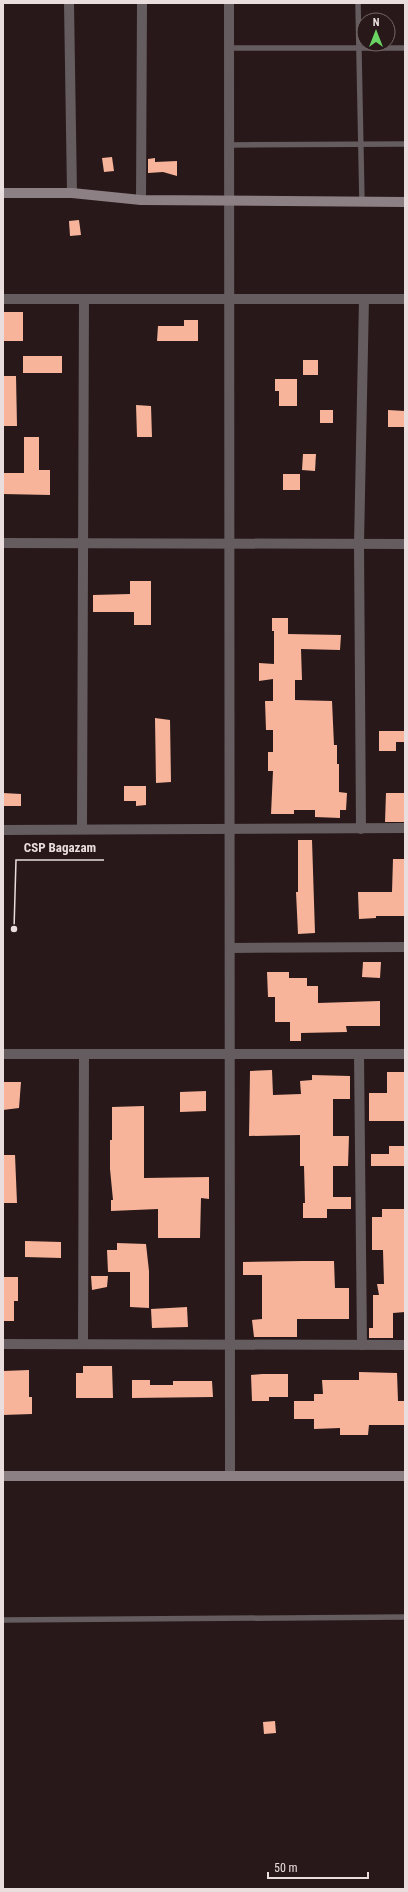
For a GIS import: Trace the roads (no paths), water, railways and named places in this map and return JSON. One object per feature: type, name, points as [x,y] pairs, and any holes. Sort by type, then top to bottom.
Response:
[{"type":"street","points":[[69,3],[72,193]]},
{"type":"street","points":[[141,200],[142,3]]},
{"type":"street","points":[[229,3],[230,1476]]},
{"type":"street","points":[[3,193],[72,193],[141,200],[362,203],[405,202]]},
{"type":"street","points":[[3,299],[405,299]]},
{"type":"street","points":[[82,829],[84,299]]},
{"type":"street","points":[[361,829],[360,544],[364,299]]},
{"type":"street","points":[[3,543],[405,544]]},
{"type":"street","points":[[3,830],[405,828]]},
{"type":"street","points":[[230,948],[405,947]]},
{"type":"street","points":[[3,1054],[405,1054]]},
{"type":"street","points":[[83,1344],[84,1054]]},
{"type":"street","points":[[360,1054],[362,1345]]},
{"type":"street","points":[[3,1344],[405,1345]]},
{"type":"street","points":[[3,1476],[405,1476]]},
{"type":"lane","points":[[229,48],[356,48]]},
{"type":"lane","points":[[359,52],[362,203]]},
{"type":"lane","points":[[229,145],[405,144]]},
{"type":"lane","points":[[3,1620],[405,1617]]},
{"type":"place","name":"CSP Bagazam","points":[[14,929]]}]
